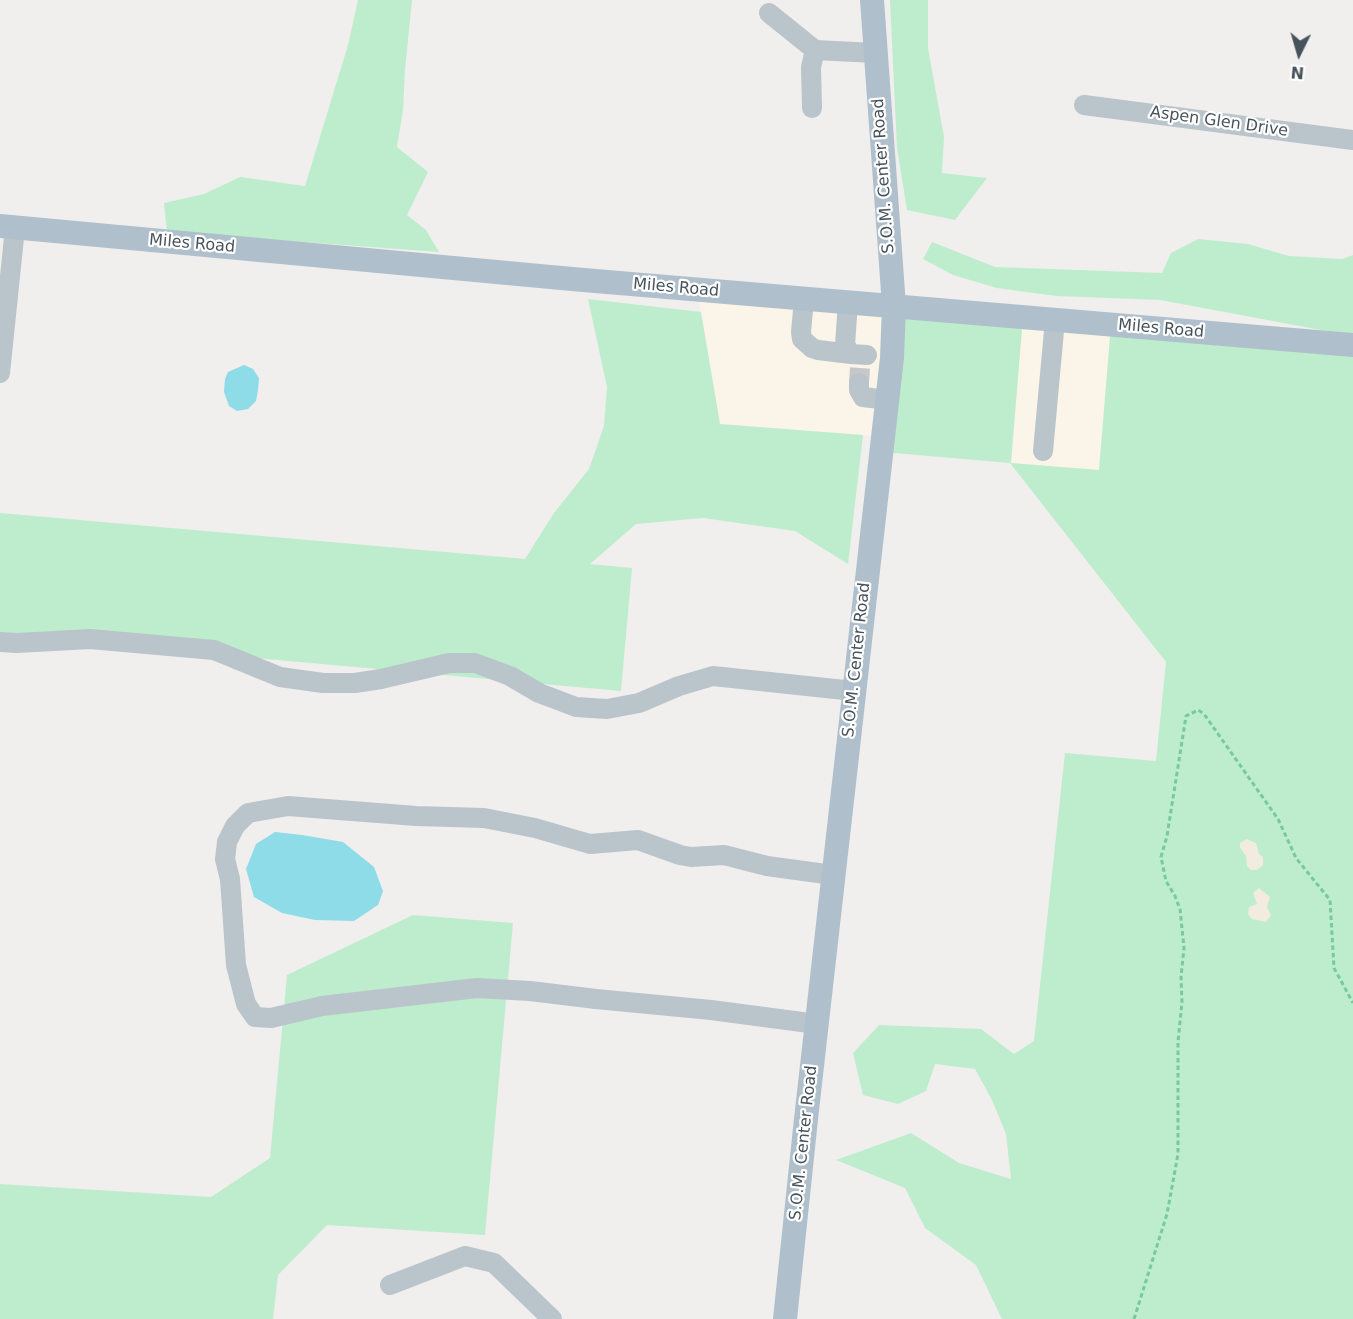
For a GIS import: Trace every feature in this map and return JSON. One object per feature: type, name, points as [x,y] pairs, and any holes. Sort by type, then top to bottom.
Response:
[{"type":"main road","name":"S.O.M. Center Road","points":[[785,1319],[892,358],[894,306],[872,0]]},
{"type":"main road","name":"Miles Road","points":[[8,227],[804,299],[1353,345]]},
{"type":"street","points":[[769,13],[815,51],[875,52]]},
{"type":"street","points":[[812,108],[812,67],[815,51]]},
{"type":"street","name":"Aspen Glen Drive","points":[[1084,105],[1353,140]]},
{"type":"street","points":[[0,373],[8,227]]},
{"type":"street","points":[[804,299],[802,339],[812,348],[859,365],[892,358]]},
{"type":"street","points":[[848,302],[845,345],[859,365],[859,390],[863,397],[888,400]]},
{"type":"street","points":[[1043,451],[1054,320]]},
{"type":"street","points":[[0,642],[90,639],[214,650],[280,677],[323,683],[381,680],[449,663],[475,663],[510,676],[539,693],[576,706],[607,709],[639,703],[679,686],[713,676],[854,691]]},
{"type":"street","points":[[817,1024],[711,1010],[530,991],[477,988],[322,1006],[271,1018],[255,1017],[246,1004],[236,965],[230,879],[225,859],[227,842],[235,826],[248,813],[288,806],[416,816],[493,819],[590,844],[638,840],[691,857],[724,855],[767,866],[833,875]]},
{"type":"street","points":[[390,1285],[465,1256],[494,1263],[552,1319]]},
{"type":"path","points":[[1134,1319],[1167,1214],[1178,1154],[1178,1042],[1182,1002],[1181,977],[1185,948],[1180,909],[1166,881],[1161,857],[1186,716],[1198,711],[1204,714],[1278,819],[1296,858],[1330,900],[1334,968],[1353,1004]]},
{"type":"shaded area","points":[[697,289],[894,306],[884,437],[720,424]]},
{"type":"shaded area","points":[[1023,317],[1111,325],[1099,470],[1010,463]]},
{"type":"green space","points":[[358,0],[412,0],[403,110],[397,147],[428,172],[407,215],[426,230],[439,252],[167,232],[164,203],[204,194],[240,177],[305,186],[348,45]]},
{"type":"green space","points":[[890,0],[928,0],[928,48],[944,137],[942,173],[987,178],[955,220],[907,210],[897,148]]},
{"type":"green space","points":[[1198,239],[1248,244],[1289,256],[1342,259],[1353,255],[1353,336],[1160,300],[1056,296],[997,288],[953,275],[923,259],[932,242],[995,267],[1162,273],[1171,253]]},
{"type":"green space","points":[[588,299],[701,312],[720,424],[863,435],[848,564],[795,531],[703,518],[636,524],[590,564],[632,568],[621,691],[0,635],[0,513],[525,559],[554,513],[589,469],[604,426],[607,387]]},
{"type":"green space","points":[[894,306],[1023,317],[1011,463],[1099,470],[1111,325],[1353,345],[1353,1319],[1002,1319],[976,1265],[925,1228],[905,1188],[836,1160],[911,1133],[959,1163],[1011,1179],[1006,1134],[992,1100],[975,1069],[935,1064],[926,1091],[898,1104],[863,1095],[853,1053],[879,1025],[981,1029],[1014,1054],[1034,1041],[1065,753],[1156,761],[1166,662],[1010,463],[882,452]]},
{"type":"green space","points":[[413,915],[513,923],[485,1235],[327,1225],[278,1275],[273,1319],[0,1319],[0,1184],[211,1197],[270,1158],[287,975]]},
{"type":"sand","points":[[1247,839],[1256,843],[1259,854],[1263,857],[1263,865],[1257,870],[1251,870],[1247,866],[1246,856],[1240,848],[1240,843]]},
{"type":"sand","points":[[1259,888],[1270,897],[1267,907],[1271,915],[1266,922],[1252,919],[1248,914],[1249,907],[1257,904],[1253,893]]},
{"type":"water","points":[[244,365],[253,369],[259,378],[258,390],[256,401],[248,409],[237,411],[229,406],[224,392],[225,379],[228,372]]},
{"type":"water","points":[[275,832],[343,842],[374,867],[383,891],[378,905],[354,921],[315,920],[282,913],[254,897],[246,869],[256,844]]},
{"type":"tunnel","points":[[859,383],[860,368]]}]
